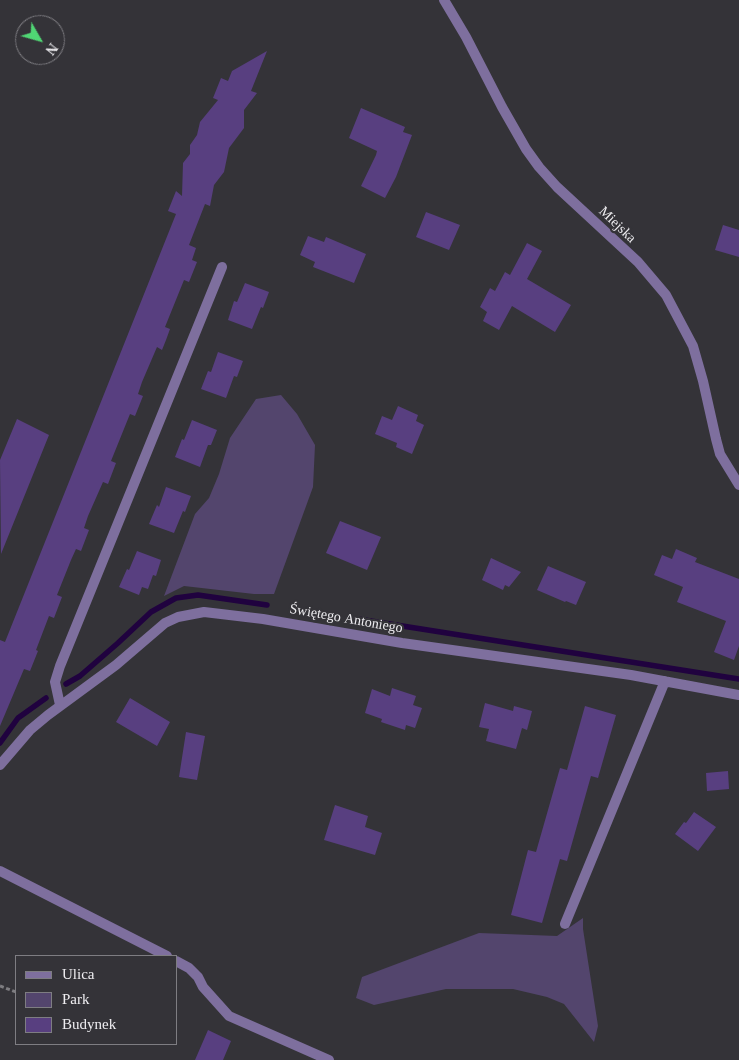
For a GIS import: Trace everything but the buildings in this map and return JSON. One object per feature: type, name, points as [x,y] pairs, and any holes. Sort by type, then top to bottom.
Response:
[{"type":"street","name":"Miejska","points":[[444,0],[466,37],[521,141],[539,167],[557,187],[638,262],[666,295],[693,346],[718,446],[729,471],[739,485]]},
{"type":"street","points":[[60,706],[55,682],[60,666],[222,267]]},
{"type":"street","name":"Świętego Antoniego","points":[[0,765],[30,730],[116,665],[165,623],[184,616],[204,612],[263,619],[402,643],[665,681],[739,695]]},
{"type":"street","points":[[565,924],[665,681]]},
{"type":"street","points":[[0,871],[164,955]]},
{"type":"street","points":[[178,962],[190,968],[198,977],[203,988],[229,1016],[329,1060]]},
{"type":"path","points":[[0,986],[15,992]]},
{"type":"green space","points":[[281,395],[297,414],[315,445],[313,487],[274,594],[254,594],[184,586],[164,596],[195,514],[209,498],[219,474],[230,438],[256,399]]},
{"type":"green space","points":[[583,918],[583,929],[598,1026],[594,1042],[564,1004],[547,997],[513,989],[446,989],[374,1005],[356,998],[362,977],[479,933],[557,936]]},
{"type":"waterway","points":[[66,684],[80,676],[151,612],[176,598],[198,595],[267,605]]},
{"type":"waterway","points":[[299,610],[326,614]]},
{"type":"waterway","points":[[358,619],[739,679]]},
{"type":"waterway","points":[[0,743],[18,718],[46,698]]}]
